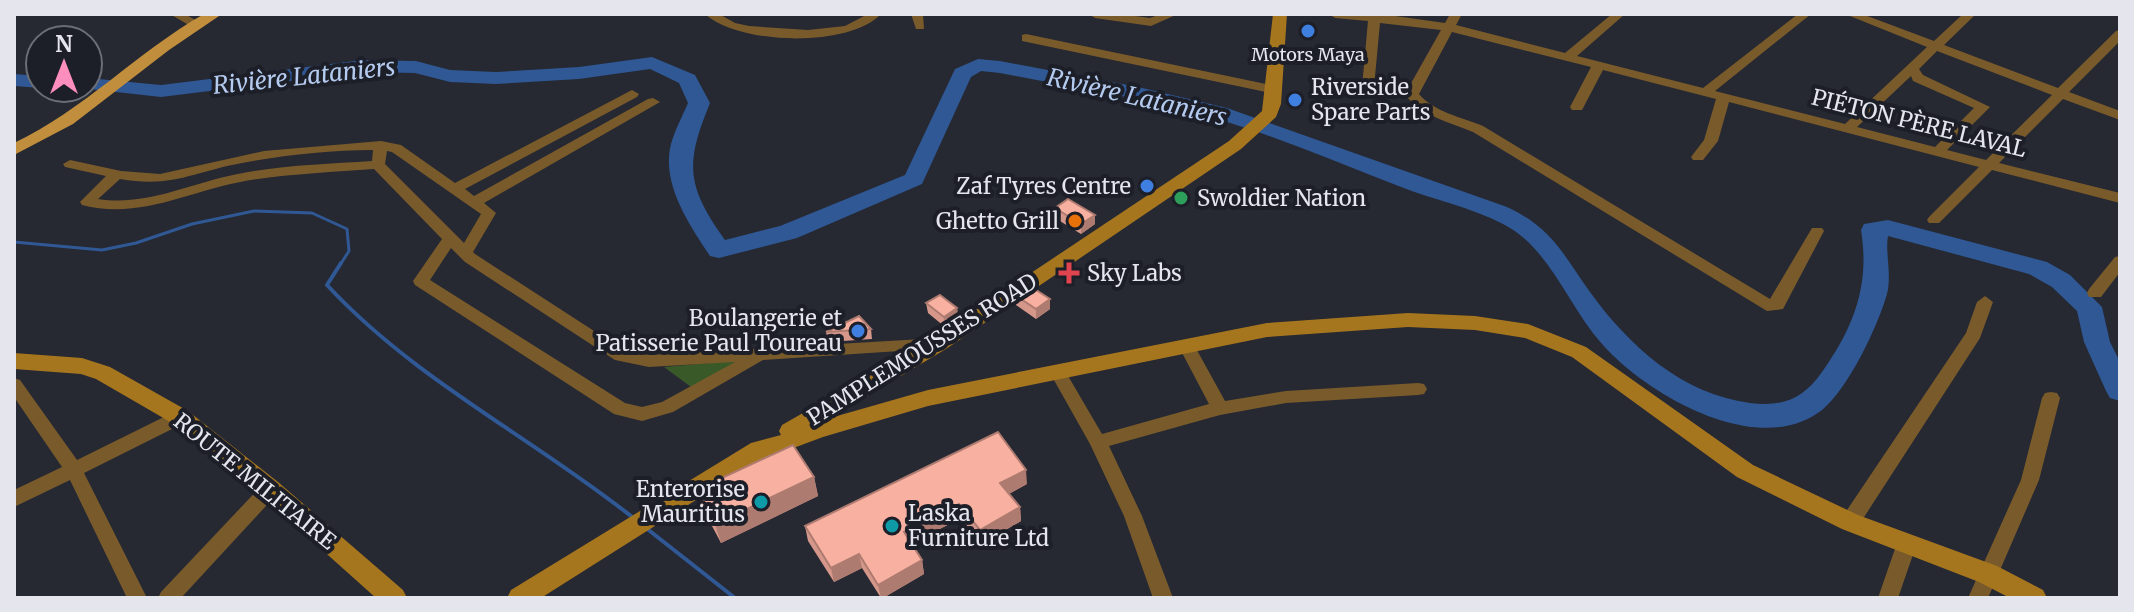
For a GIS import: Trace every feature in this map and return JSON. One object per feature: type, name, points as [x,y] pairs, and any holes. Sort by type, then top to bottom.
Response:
[{"type":"main road","points":[[14,150],[83,111],[196,24],[215,14]]},
{"type":"main road","name":"PAMPLEMOUSSES ROAD","points":[[520,598],[538,590],[748,456],[939,344],[1235,145],[1270,113],[1275,90],[1280,14]]},
{"type":"main road","points":[[748,456],[818,430],[928,398],[1267,330],[1408,320],[1475,323],[1528,331],[1579,352],[1745,471],[1850,522],[1988,574],[2034,598]]},
{"type":"main road","name":"ROUTE MILITAIRE","points":[[14,361],[82,366],[103,373],[180,417],[270,489],[394,598]]},
{"type":"main road","points":[[863,388],[885,394],[928,398]]},
{"type":"main road","points":[[863,388],[889,408]]},
{"type":"street","points":[[176,14],[196,24]]},
{"type":"street","points":[[711,14],[732,26],[790,33],[854,28],[868,23],[875,14]]},
{"type":"street","points":[[1095,14],[1151,22],[1172,14]]},
{"type":"street","name":"PIÉTON PÈRE LAVAL","points":[[1335,14],[1374,16],[1448,27],[2120,198]]},
{"type":"street","points":[[1456,14],[1412,94],[1421,107],[1451,115],[1478,129],[1771,306],[1777,305],[1817,231]]},
{"type":"street","points":[[1568,57],[1619,14]]},
{"type":"street","points":[[1706,92],[1805,14]]},
{"type":"street","points":[[1851,14],[2120,116]]},
{"type":"street","points":[[1848,128],[1970,14]]},
{"type":"street","points":[[1368,87],[1374,16]]},
{"type":"street","points":[[1934,220],[2120,34]]},
{"type":"street","points":[[1026,38],[1275,90]]},
{"type":"street","points":[[1577,107],[1599,65]]},
{"type":"street","points":[[1913,69],[1918,78],[1983,107],[1939,150]]},
{"type":"street","points":[[456,188],[632,94]]},
{"type":"street","points":[[1698,157],[1711,141],[1724,96]]},
{"type":"street","points":[[474,202],[653,102]]},
{"type":"street","points":[[378,165],[381,145]]},
{"type":"street","points":[[70,164],[153,179],[174,177],[226,162],[317,149],[381,145],[396,148],[489,213],[465,253]]},
{"type":"street","points":[[378,165],[465,253],[621,356],[649,361],[939,344]]},
{"type":"street","points":[[117,174],[87,202],[128,206],[171,199],[238,178],[378,165]]},
{"type":"street","points":[[450,239],[421,281],[620,409],[642,414],[667,407],[761,355]]},
{"type":"street","points":[[2095,293],[2120,261]]},
{"type":"street","points":[[1850,522],[1974,334],[1985,302]]},
{"type":"street","points":[[1187,347],[1220,408]]},
{"type":"street","points":[[1058,373],[1098,442],[1133,516],[1163,598]]},
{"type":"street","points":[[14,384],[74,470],[137,598]]},
{"type":"street","points":[[1098,442],[1220,408],[1330,392],[1418,389]]},
{"type":"street","points":[[1978,598],[2030,480],[2051,398]]},
{"type":"street","points":[[14,499],[180,417]]},
{"type":"street","points":[[168,598],[270,489]]},
{"type":"street","points":[[1888,598],[1907,543]]},
{"type":"green space","points":[[739,363],[695,390],[664,367]]},
{"type":"building","points":[[1068,199],[1095,215],[1081,224],[1055,208]]},
{"type":"building","points":[[1030,286],[1050,299],[1036,309],[1015,295]]},
{"type":"building","points":[[940,295],[957,308],[944,317],[926,303]]},
{"type":"building","points":[[859,316],[871,329],[826,332]]},
{"type":"building","name":"Laska Furniture Ltd","points":[[998,432],[1026,470],[1000,483],[1020,507],[980,530],[959,504],[904,532],[922,560],[878,585],[859,554],[831,568],[805,526]]},
{"type":"building","points":[[793,445],[814,477],[715,524],[696,490]]},
{"type":"waterway","name":"Rivière Lataniers","points":[[104,86],[161,91],[363,66],[416,67],[450,76],[496,78],[579,73],[652,63],[688,79],[699,103],[682,145],[680,163],[697,216],[719,250],[788,232],[914,179],[962,73],[978,65],[1000,67],[1138,94],[1244,120],[1413,183],[1478,203],[1516,220],[1548,247],[1595,318],[1628,354],[1667,384],[1711,405],[1736,412],[1782,415],[1813,402],[1835,374],[1870,307],[1877,272],[1873,230],[1888,228],[2038,268],[2061,281],[2089,307],[2097,342],[2120,391]]},
{"type":"waterway","name":"Rivière Lataniers","points":[[14,80],[24,81]]},
{"type":"waterway","points":[[14,242],[102,250],[136,243],[192,224],[254,211],[312,213],[347,229],[349,251],[340,265]]},
{"type":"waterway","points":[[341,263],[327,285],[362,319],[437,380],[636,520]]},
{"type":"waterway","points":[[646,528],[735,598]]},
{"type":"place","name":"Motors Maya","points":[[1308,31]]},
{"type":"place","name":"Riverside Spare Parts","points":[[1295,100]]},
{"type":"place","name":"Zaf Tyres Centre","points":[[1147,186]]},
{"type":"place","name":"Swoldier Nation","points":[[1181,198]]},
{"type":"place","name":"Ghetto Grill","points":[[1075,221]]},
{"type":"place","name":"Sky Labs","points":[[1069,273]]},
{"type":"place","name":"Boulangerie et Patisserie Paul Toureau","points":[[858,331]]},
{"type":"place","name":"Enterorise Mauritius","points":[[761,502]]},
{"type":"place","name":"Laska Furniture Ltd","points":[[892,526]]}]
